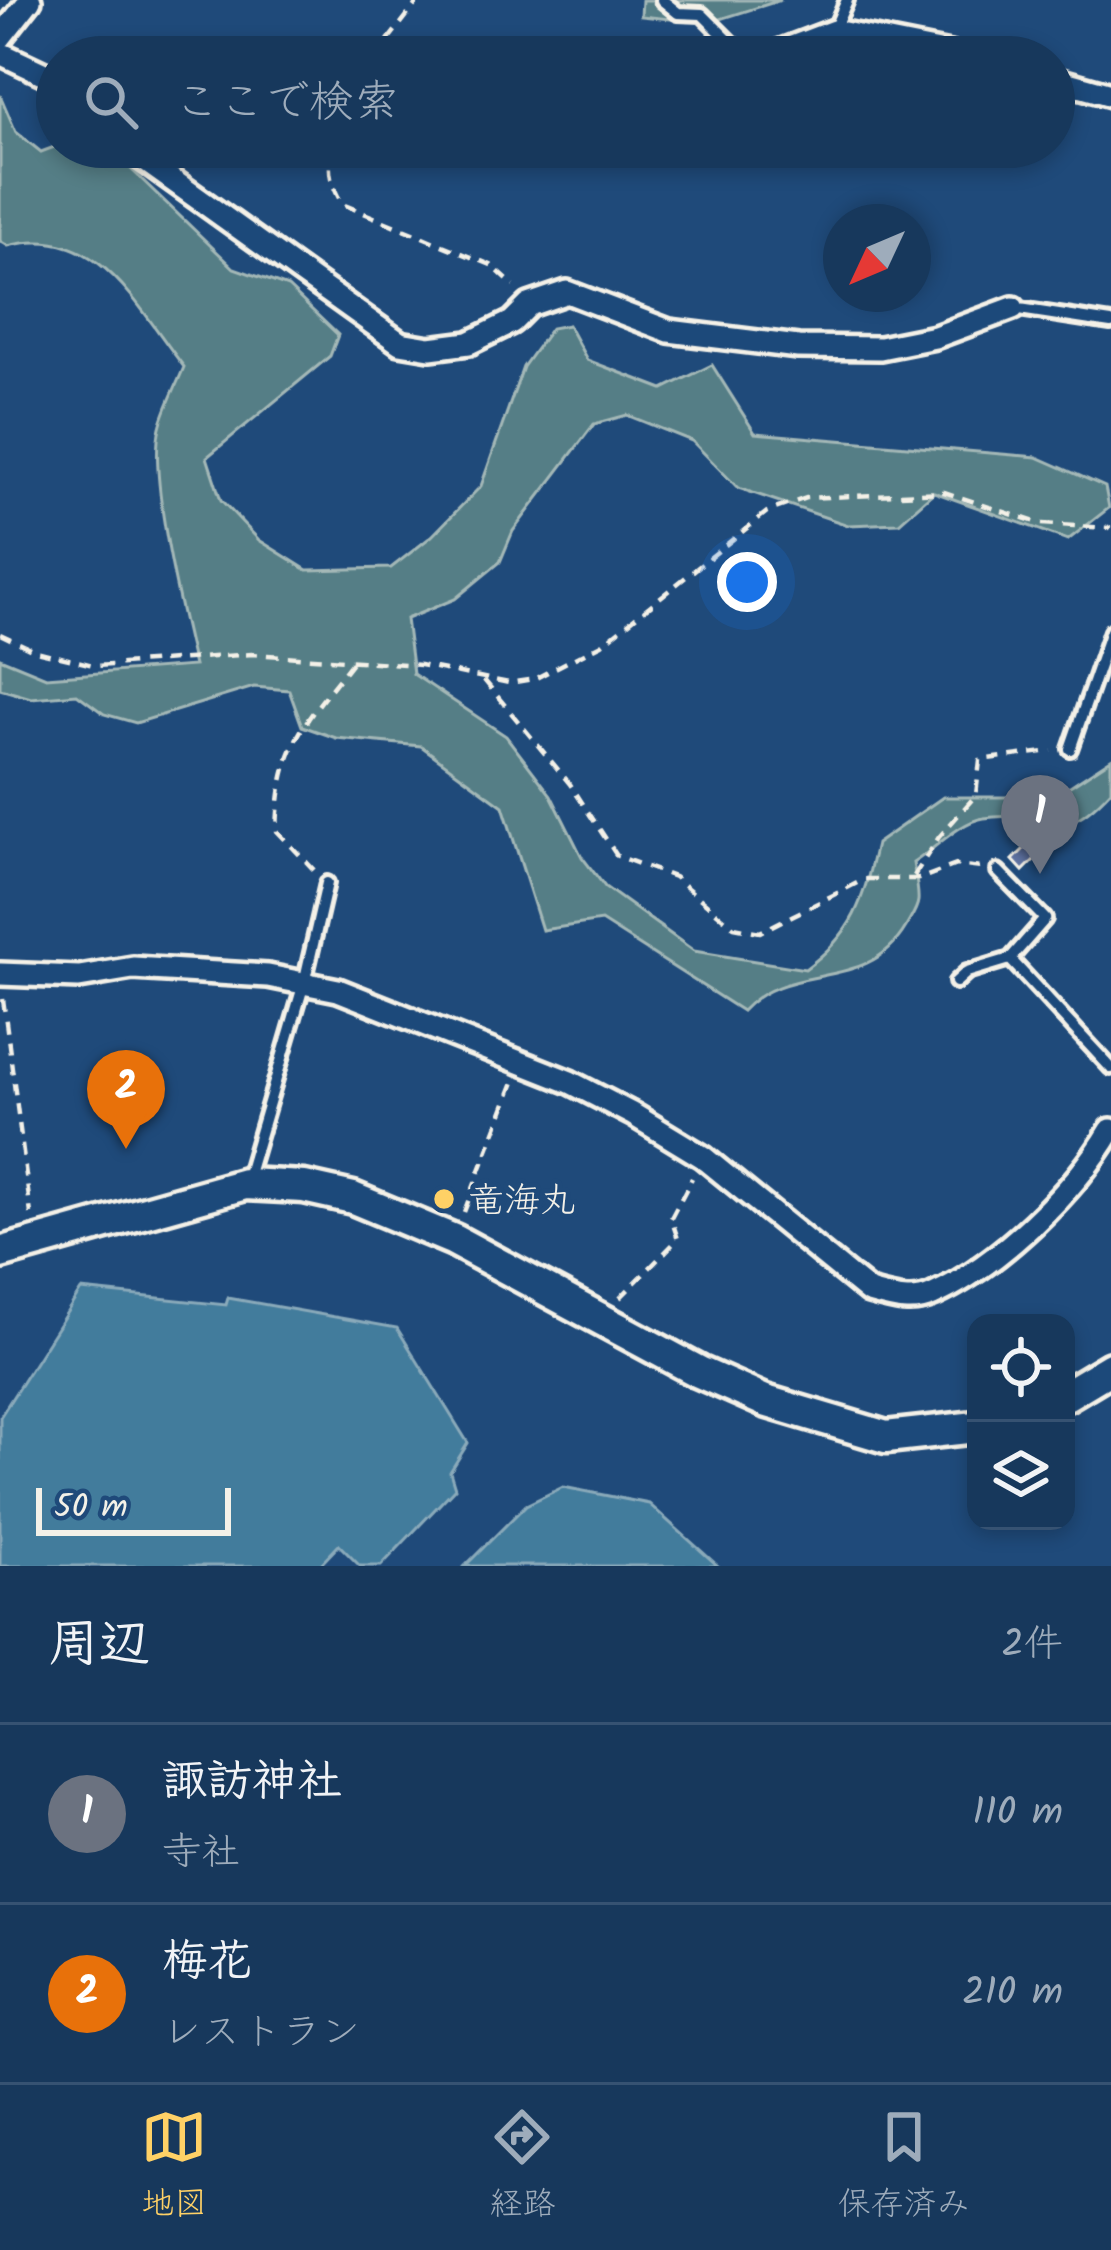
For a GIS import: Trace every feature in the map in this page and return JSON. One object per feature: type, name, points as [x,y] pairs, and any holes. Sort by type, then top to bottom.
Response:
[{"type":"street","points":[[0,38],[30,0]]},
{"type":"street","points":[[820,36],[834,31],[859,36]]},
{"type":"street","points":[[0,52],[36,70]]},
{"type":"street","points":[[1075,85],[1111,94]]},
{"type":"street","points":[[155,168],[400,343],[430,348],[470,343],[512,322],[529,305],[567,292],[669,331],[799,347],[880,348],[935,337],[1013,308]]},
{"type":"street","points":[[0,976],[79,977],[133,968],[268,976],[338,990],[521,1063],[634,1115],[703,1157],[869,1292],[902,1301],[931,1297],[1041,1218],[1084,1175],[1111,1130]]},
{"type":"street","points":[[0,1253],[245,1184],[304,1187],[353,1198],[454,1240],[699,1372],[840,1427],[886,1437],[967,1428]]},
{"type":"street","points":[[1075,1390],[1111,1368]]},
{"type":"lane","points":[[662,0],[678,13],[702,14],[724,36]]},
{"type":"lane","points":[[834,31],[847,0]]},
{"type":"lane","points":[[1013,308],[1111,323]]},
{"type":"lane","points":[[1070,749],[1111,631]]},
{"type":"lane","points":[[956,982],[967,972],[1010,959],[1045,919],[998,871]]},
{"type":"lane","points":[[245,1184],[304,983],[327,883]]},
{"type":"lane","points":[[1010,959],[1111,1068]]},
{"type":"path","points":[[391,36],[419,0]]},
{"type":"path","points":[[329,168],[342,204],[491,266],[529,305]]},
{"type":"path","points":[[0,634],[35,651],[97,666],[252,654],[420,665],[484,680],[534,679],[566,665],[632,621],[767,512],[806,498],[944,492],[1041,524],[1111,528]]},
{"type":"path","points":[[327,883],[277,831],[279,775],[302,726],[352,661]]},
{"type":"path","points":[[484,680],[570,784],[617,856],[674,877],[734,927],[760,932],[865,878],[919,879],[956,865],[998,871]]},
{"type":"path","points":[[914,876],[939,837],[976,795],[980,760],[1070,749]]},
{"type":"path","points":[[0,976],[35,1244]]},
{"type":"path","points":[[454,1240],[521,1063]]},
{"type":"path","points":[[600,1318],[678,1239],[671,1218],[703,1157]]},
{"type":"green space","points":[[642,0],[781,0],[708,23],[641,16]]},
{"type":"green space","points":[[0,95],[16,132],[36,148],[36,168],[130,168],[234,268],[288,287],[338,335],[330,356],[207,457],[221,500],[259,540],[307,570],[391,568],[432,536],[481,486],[523,367],[551,328],[568,325],[587,360],[663,389],[712,365],[755,433],[1037,457],[1105,487],[1109,508],[1068,540],[934,492],[899,523],[848,525],[738,488],[692,441],[627,415],[594,424],[513,531],[500,562],[455,599],[406,619],[413,674],[506,736],[551,795],[582,857],[605,887],[694,951],[805,969],[835,942],[854,915],[876,844],[943,797],[1006,797],[1070,786],[1111,759],[1111,790],[1092,809],[1063,823],[1005,816],[966,824],[913,863],[917,904],[889,948],[849,970],[761,995],[742,1011],[601,921],[542,930],[503,806],[421,746],[336,738],[302,726],[289,690],[254,687],[136,723],[104,714],[77,694],[31,698],[0,689],[0,658],[46,677],[194,666],[168,545],[158,449],[162,420],[184,367],[131,295],[90,258],[67,246],[39,242],[8,246],[0,241]]},
{"type":"water","points":[[81,1290],[226,1305],[228,1298],[397,1328],[468,1443],[450,1472],[455,1488],[381,1566],[360,1566],[339,1545],[319,1566],[0,1566],[0,1417]]},
{"type":"water","points":[[563,1487],[649,1504],[718,1566],[465,1566],[526,1505]]},
{"type":"building","points":[[1026,847],[1036,858],[1023,871],[1013,860]]},
{"type":"place","name":"諏訪神社","points":[[1040,874]]},
{"type":"place","name":"梅花","points":[[126,1149]]},
{"type":"place","name":"竜海丸","points":[[444,1199]]}]
